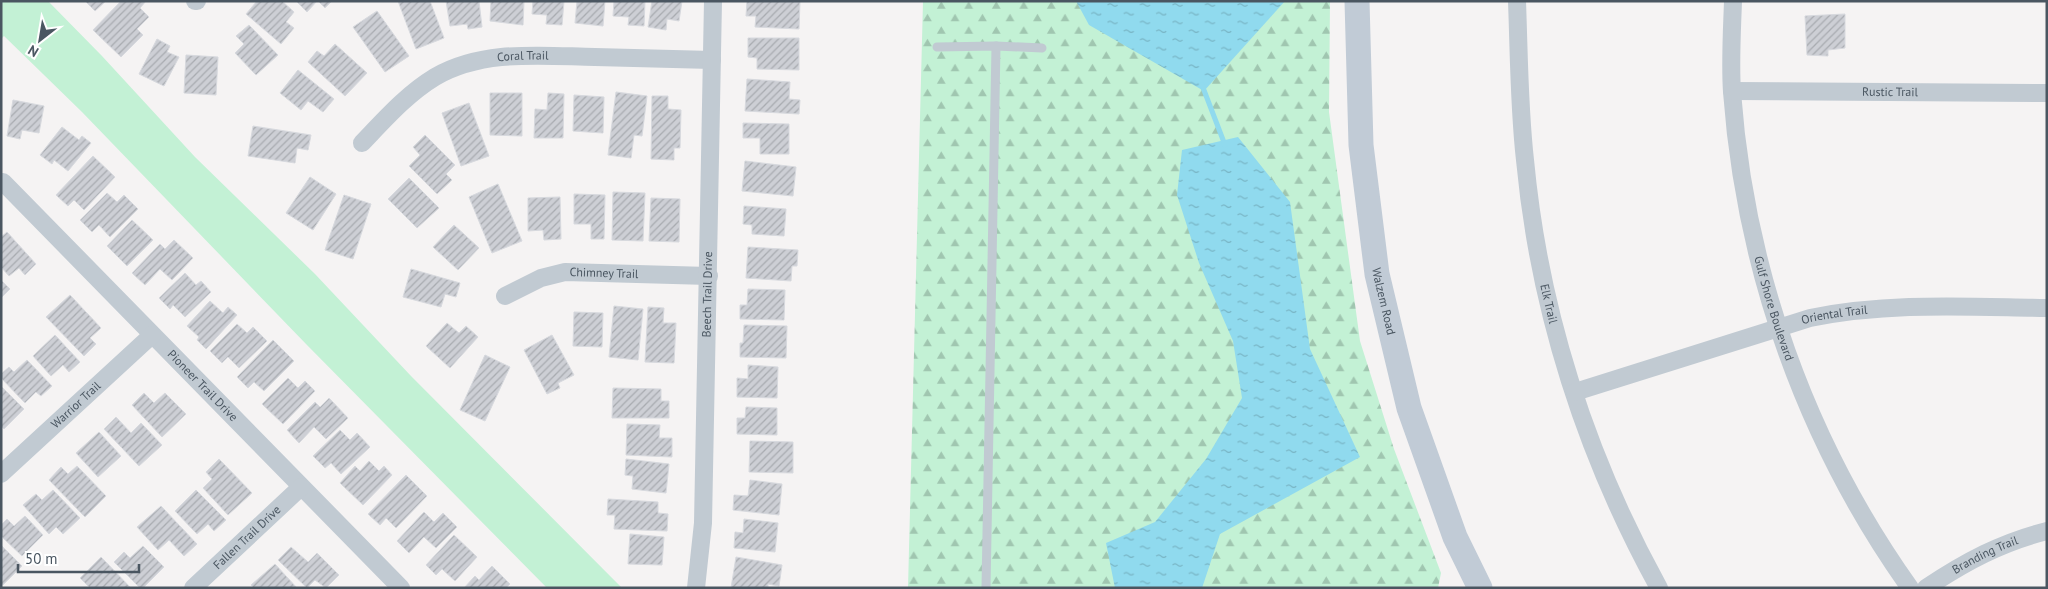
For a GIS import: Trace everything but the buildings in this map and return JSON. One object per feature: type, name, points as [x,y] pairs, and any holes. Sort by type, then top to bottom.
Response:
[{"type":"main road","name":"Walzem Road","points":[[1357,1],[1361,144],[1377,274],[1409,408],[1455,537],[1480,588]]},
{"type":"street","name":"Beech Trail Drive","points":[[696,588],[703,523],[713,1]]},
{"type":"street","name":"Elk Trail","points":[[1517,1],[1520,98],[1532,219],[1542,274],[1557,337],[1592,447],[1616,504],[1659,588]]},
{"type":"street","name":"Gulf Shore Boulevard","points":[[1732,1],[1732,91],[1743,188],[1765,288],[1798,386],[1840,476],[1870,529],[1910,588]]},
{"type":"street","name":"Coral Trail","points":[[362,143],[408,96],[422,86],[453,69],[487,59],[522,56],[712,60]]},
{"type":"street","name":"Rustic Trail","points":[[1732,91],[2047,93]]},
{"type":"street","name":"Pioneer Trail Drive","points":[[2,183],[401,588]]},
{"type":"street","name":"Chimney Trail","points":[[504,296],[541,278],[565,272],[709,276]]},
{"type":"street","name":"Oriental Trail","points":[[1574,392],[1778,328],[1839,312],[1887,306],[2047,308]]},
{"type":"street","name":"Warrior Trail","points":[[1,474],[152,335]]},
{"type":"street","name":"Fallen Trail Drive","points":[[193,588],[301,487]]},
{"type":"street","name":"Branding Trail","points":[[1926,588],[1962,563],[1992,549],[2047,531]]},
{"type":"lane","points":[[937,47],[996,46],[1042,48]]},
{"type":"lane","points":[[986,588],[996,46]]},
{"type":"green space","points":[[1,1],[48,1],[102,56],[195,157],[315,274],[411,376],[622,588],[547,588],[306,344],[82,112],[4,36],[1,39]]},
{"type":"green space","points":[[923,1],[1330,1],[1329,112],[1360,341],[1394,449],[1441,573],[1438,588],[908,588]]},
{"type":"water","points":[[1076,1],[1285,1],[1204,91],[1089,25]]},
{"type":"water","points":[[1238,137],[1290,202],[1310,349],[1360,457],[1220,534],[1202,588],[1115,588],[1106,543],[1155,522],[1206,459],[1242,398],[1233,341],[1199,263],[1177,195],[1182,150]]},
{"type":"waterway","points":[[1202,85],[1225,145]]}]
